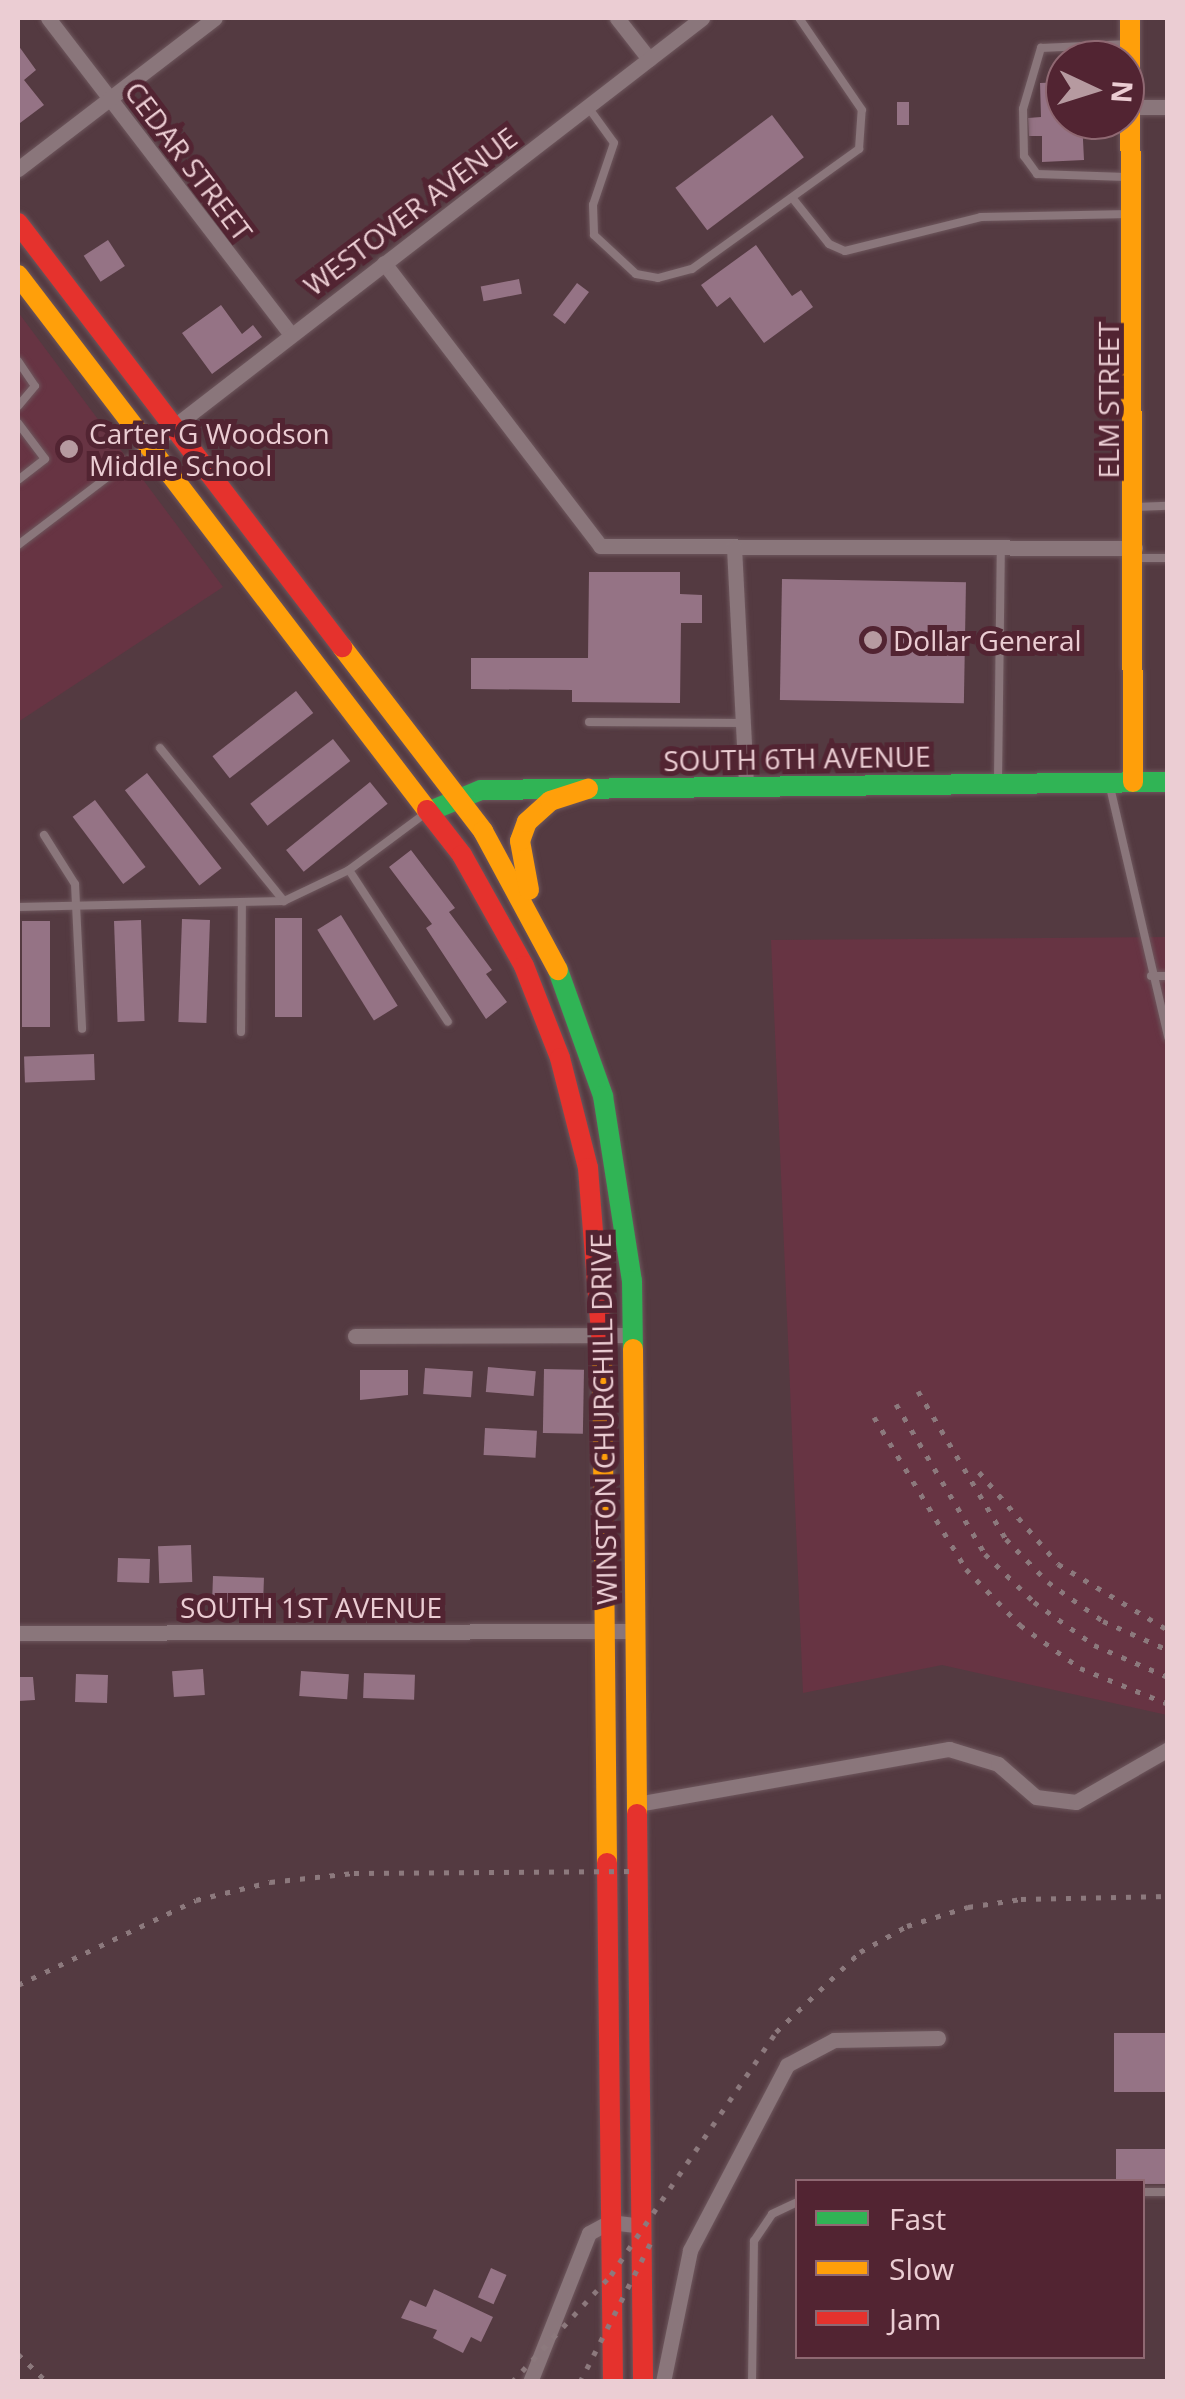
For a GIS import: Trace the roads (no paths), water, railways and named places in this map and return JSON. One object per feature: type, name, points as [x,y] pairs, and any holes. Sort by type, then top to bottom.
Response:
[{"type":"main road","name":"ELM STREET","points":[[1133,782],[1135,140]]},
{"type":"main road","name":"WINSTON CHURCHILL DRIVE","points":[[18,223],[460,797],[536,921],[585,1036],[606,1111],[626,1218],[633,1335],[643,2382]]},
{"type":"main road","name":"WINSTON CHURCHILL DRIVE","points":[[18,275],[430,811],[491,902],[560,1058],[588,1168],[602,1334],[613,2382]]},
{"type":"main road","name":"SOUTH 6TH AVENUE","points":[[430,811],[481,790],[1168,782]]},
{"type":"main road","points":[[536,921],[522,832],[550,801],[588,789]]},
{"type":"street","name":"CEDAR STREET","points":[[48,18],[291,335]]},
{"type":"street","points":[[18,169],[215,18]]},
{"type":"street","points":[[617,18],[649,58]]},
{"type":"street","name":"WESTOVER AVENUE","points":[[150,445],[702,18]]},
{"type":"street","points":[[384,263],[590,540],[609,549],[1001,545],[1134,553]]},
{"type":"street","points":[[734,548],[746,786]]},
{"type":"street","points":[[355,1336],[633,1335]]},
{"type":"street","name":"SOUTH 1ST AVENUE","points":[[18,1633],[635,1631]]},
{"type":"street","points":[[637,1804],[949,1749],[998,1764],[1036,1797],[1076,1802],[1168,1749]]},
{"type":"street","points":[[663,2382],[690,2250],[787,2065],[834,2040],[938,2038]]},
{"type":"street","points":[[530,2382],[585,2239],[610,2222],[642,2226]]},
{"type":"lane","points":[[588,106],[614,143],[593,205],[594,235],[636,274],[658,278],[692,269],[855,154],[864,135],[854,94],[799,18]]},
{"type":"lane","points":[[1045,48],[1034,57],[1022,108],[1024,156],[1037,174],[1134,176]]},
{"type":"lane","points":[[794,200],[829,244],[845,250],[981,218],[1134,214]]},
{"type":"lane","points":[[18,360],[35,386],[18,406]]},
{"type":"lane","points":[[18,422],[45,459],[18,480]]},
{"type":"lane","points":[[18,545],[150,445]]},
{"type":"lane","points":[[1135,506],[1168,506]]},
{"type":"lane","points":[[998,784],[1001,545]]},
{"type":"lane","points":[[1134,553],[1168,558]]},
{"type":"lane","points":[[589,722],[741,722]]},
{"type":"lane","points":[[160,748],[284,901]]},
{"type":"lane","points":[[1109,782],[1168,1037]]},
{"type":"lane","points":[[18,908],[284,901],[348,870],[430,811]]},
{"type":"lane","points":[[44,836],[68,868],[79,905],[82,1029]]},
{"type":"lane","points":[[348,870],[448,1022]]},
{"type":"lane","points":[[241,1032],[242,904]]},
{"type":"lane","points":[[1151,976],[1168,976]]},
{"type":"lane","points":[[752,2382],[754,2242],[772,2214],[795,2203]]},
{"type":"railway","points":[[918,1391],[1006,1539],[1048,1582],[1103,1621],[1168,1650]]},
{"type":"railway","points":[[896,1404],[985,1554],[1034,1602],[1094,1645],[1168,1677]]},
{"type":"railway","points":[[874,1417],[966,1569],[1020,1625],[1080,1668],[1168,1704]]},
{"type":"railway","points":[[979,1472],[1058,1564],[1168,1630]]},
{"type":"railway","points":[[18,1985],[196,1900],[270,1882],[354,1873],[638,1871]]},
{"type":"railway","points":[[512,2382],[611,2275],[776,2032],[860,1952],[907,1926],[968,1907],[1021,1899],[1168,1896]]},
{"type":"railway","points":[[580,2382],[654,2236]]},
{"type":"railway","points":[[18,2354],[47,2382]]},
{"type":"place","name":"Carter G Woodson Middle School","points":[[69,449]]},
{"type":"place","name":"Dollar General","points":[[873,640]]}]
